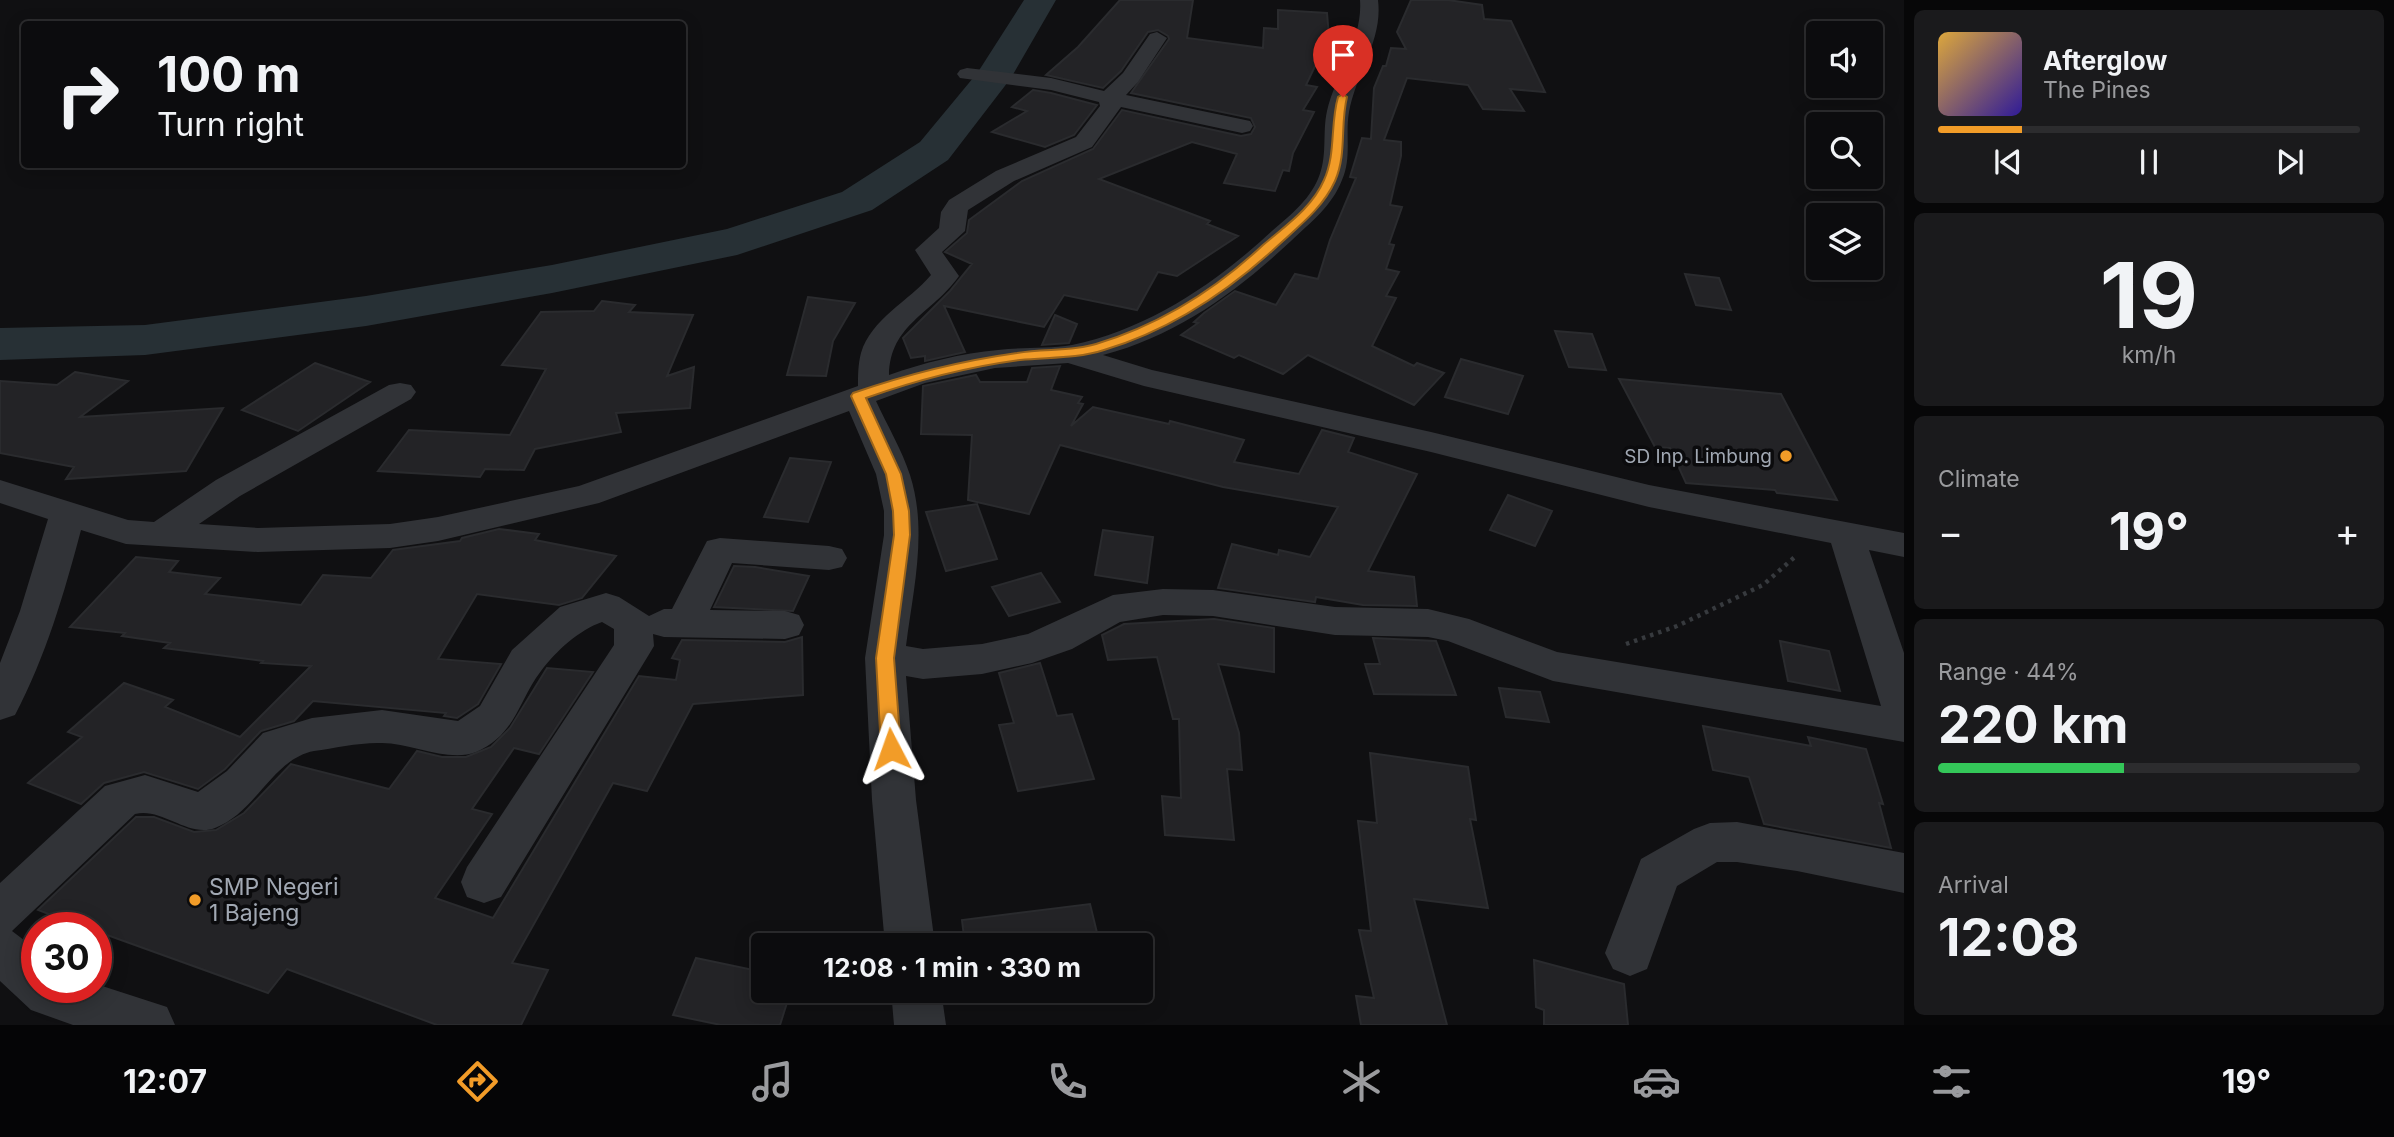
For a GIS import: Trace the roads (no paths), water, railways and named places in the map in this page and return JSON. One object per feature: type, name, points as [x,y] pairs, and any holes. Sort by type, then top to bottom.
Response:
[{"type":"street","points":[[0,491],[126,532],[258,540],[350,538],[438,529],[587,495],[674,466],[916,376],[970,363],[1023,356],[1069,354],[1100,347],[1154,328],[1240,274],[1317,203],[1330,180],[1337,157],[1338,112],[1371,19],[1369,0]]},
{"type":"street","points":[[1109,98],[1126,87],[1138,63],[1157,38]]},
{"type":"street","points":[[972,74],[1147,104],[1242,126]]},
{"type":"street","points":[[909,933],[894,800],[885,658],[902,535],[901,511],[893,474],[866,393],[876,353],[886,334],[938,286],[945,276],[943,269],[929,256],[928,250],[952,230],[954,212],[958,205],[1005,176],[1084,142],[1111,106],[1109,98]]},
{"type":"street","points":[[1069,354],[1144,377],[1431,442],[1649,496],[1904,545]]},
{"type":"street","points":[[161,534],[250,474],[329,434],[400,392]]},
{"type":"street","points":[[0,704],[39,613],[67,514]]},
{"type":"street","points":[[1834,533],[1904,714]]},
{"type":"street","points":[[684,623],[720,550],[829,558]]},
{"type":"street","points":[[885,658],[923,664],[982,659],[1058,639],[1113,609],[1163,602],[1213,603],[1335,621],[1428,623],[1455,629],[1552,666],[1904,726]]},
{"type":"street","points":[[0,914],[121,800],[145,793],[204,813],[242,784],[278,746],[312,735],[382,726],[464,739],[495,717],[526,661],[574,617],[606,607],[633,622],[785,625]]},
{"type":"street","points":[[484,882],[634,646],[633,622]]},
{"type":"street","points":[[1630,953],[1658,873],[1710,843],[1737,842],[1797,851],[1904,873]]},
{"type":"street","points":[[19,974],[49,993],[149,1025]]},
{"type":"street","points":[[917,1003],[920,1025]]},
{"type":"waterway","points":[[0,344],[145,340],[366,311],[552,279],[737,241],[857,201],[934,151],[993,78],[1040,0]]},
{"type":"place","name":"SD Inp. Limbung","points":[[1786,456]]},
{"type":"place","name":"SMP Negeri 1 Bajeng","points":[[195,900]]}]
